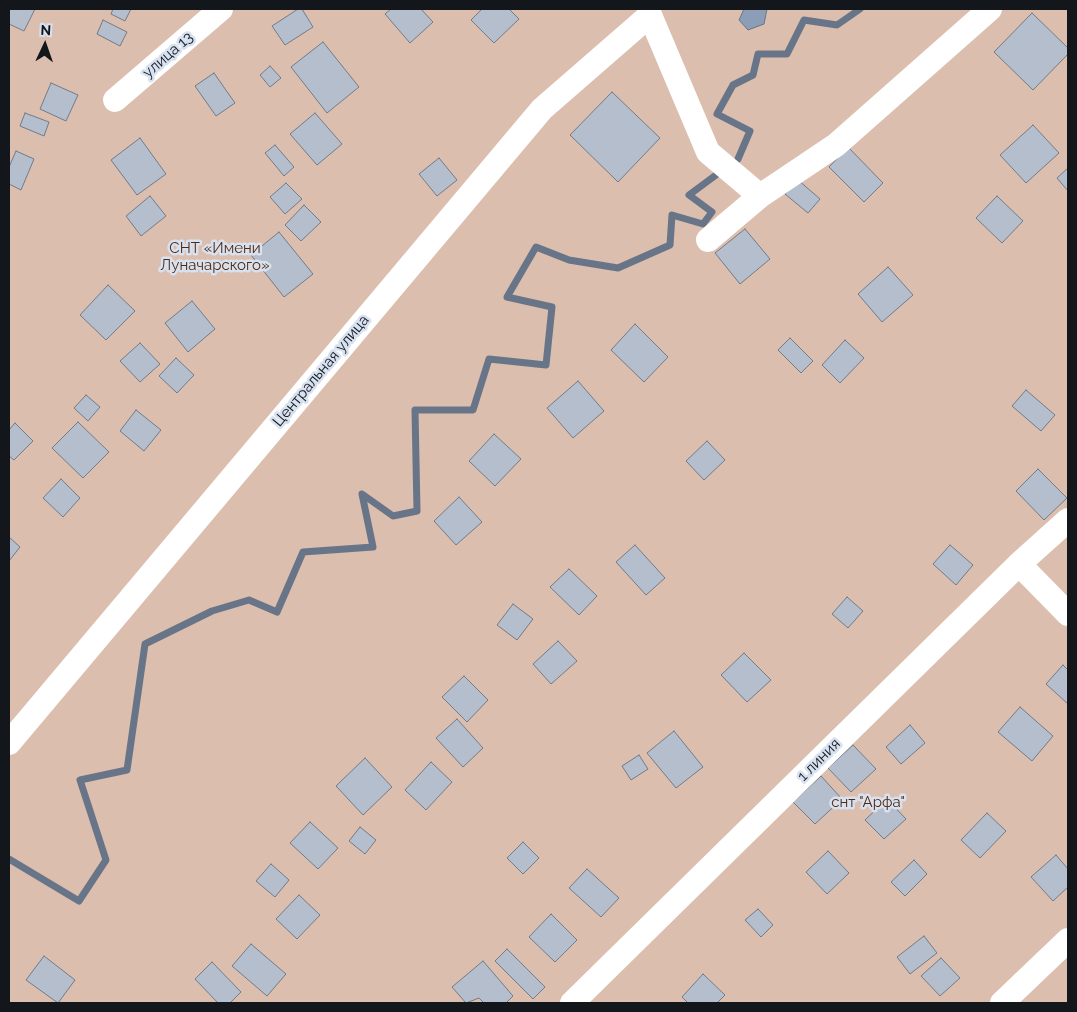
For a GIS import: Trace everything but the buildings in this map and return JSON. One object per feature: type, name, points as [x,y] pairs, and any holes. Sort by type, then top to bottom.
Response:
[{"type":"street","name":"улица 13","points":[[115,100],[221,9]]},
{"type":"street","points":[[708,240],[760,196],[836,145],[990,9]]},
{"type":"street","name":"Центральная улица","points":[[9,743],[542,109],[650,15],[708,152],[760,196]]},
{"type":"street","name":"1 линия","points":[[572,1003],[1018,564],[1068,520]]},
{"type":"street","points":[[1018,564],[1068,614]]},
{"type":"street","points":[[1002,1003],[1068,940]]},
{"type":"green space","points":[[9,9],[744,9],[739,20],[764,24],[767,9],[1068,9],[1068,1003],[9,1003]]},
{"type":"water","points":[[744,9],[767,9],[764,24],[748,30],[739,20]]},
{"type":"waterway","points":[[738,159],[750,131],[717,114],[733,85],[753,75],[758,54],[787,54],[804,20],[837,25],[860,9]]},
{"type":"waterway","points":[[9,859],[79,901],[106,860],[80,780],[127,770],[145,644],[212,611],[249,600],[277,612],[303,552],[373,547],[362,494],[393,516],[417,511],[415,410],[473,410],[489,359],[546,365],[552,307],[507,297],[536,247],[569,260],[618,268],[670,245],[672,215],[703,224],[712,212],[689,195],[720,172]]},
{"type":"park label","name":"СНТ «Имени Луначарского»","points":[[215,256]]},
{"type":"park label","name":"снт \"Арфа\"","points":[[868,802]]}]
